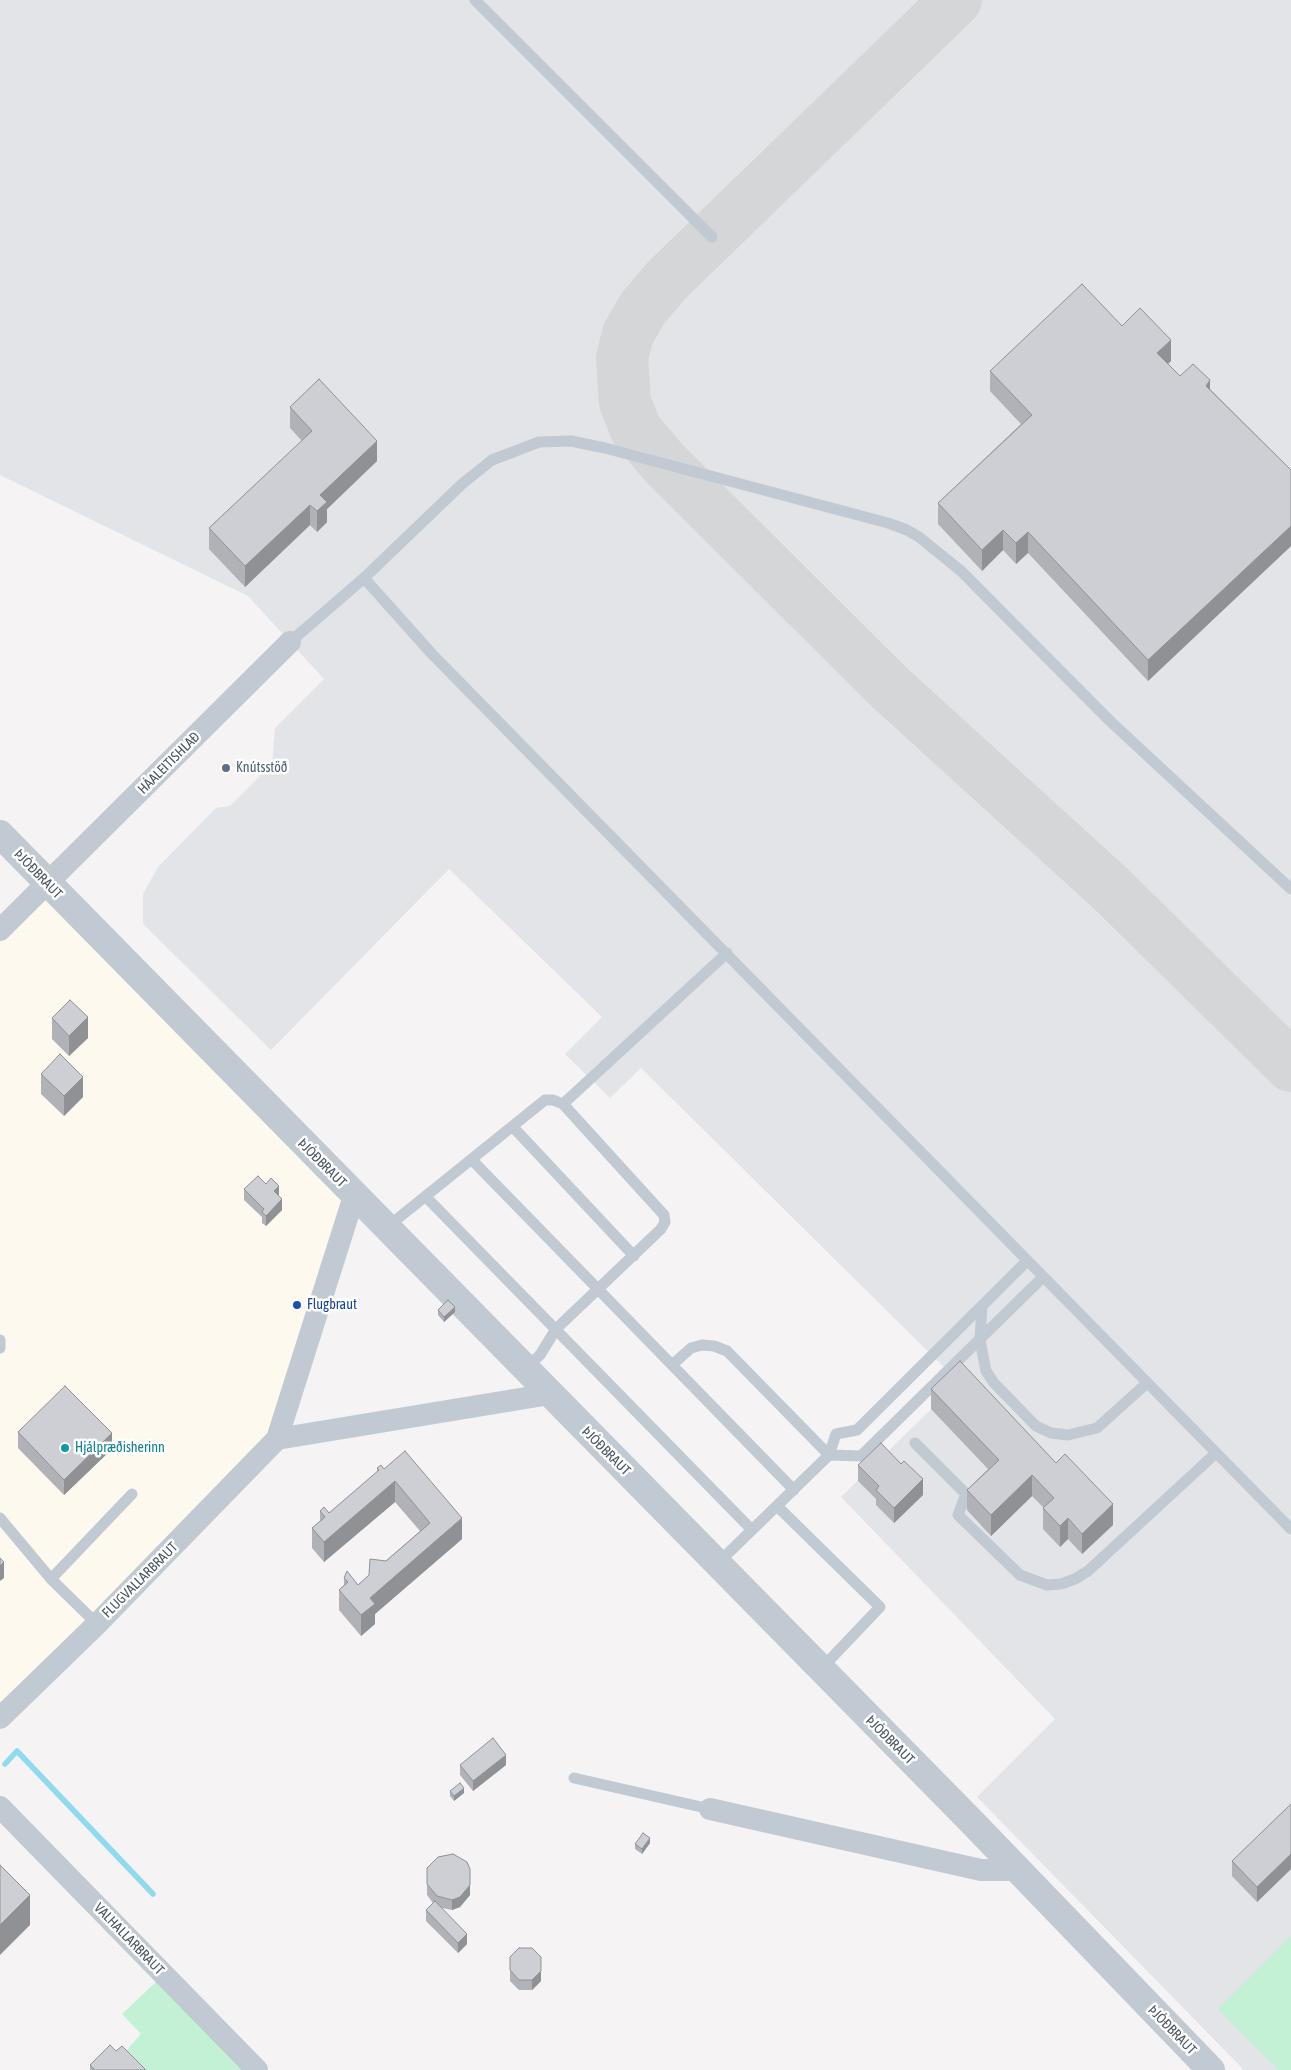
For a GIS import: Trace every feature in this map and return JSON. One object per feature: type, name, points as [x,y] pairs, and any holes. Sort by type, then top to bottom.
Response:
[{"type":"street","name":"HÁALEITISHLAÐ","points":[[0,930],[290,642]]},
{"type":"street","name":"ÞJÓÐBRAUT","points":[[0,834],[47,884],[821,1669],[1211,2070]]},
{"type":"street","name":"FLUGVALLARBRAUT","points":[[0,1718],[97,1624],[277,1439],[354,1196]]},
{"type":"street","points":[[277,1439],[550,1394]]},
{"type":"street","name":"VALHALLARBRAUT","points":[[0,1807],[257,2070]]},
{"type":"street","points":[[710,1808],[981,1870],[1017,1870]]},
{"type":"lane","points":[[475,0],[712,237]]},
{"type":"lane","points":[[290,642],[364,578],[420,523],[492,460],[539,442],[571,441],[605,448],[888,523],[919,537],[961,571],[1110,721],[1291,888]]},
{"type":"lane","points":[[364,578],[432,654],[1291,1529]]},
{"type":"lane","points":[[563,1104],[726,953]]},
{"type":"lane","points":[[386,1228],[514,1128],[545,1100],[553,1100],[563,1104],[664,1215],[666,1222],[661,1230],[556,1329],[540,1355],[525,1369]]},
{"type":"lane","points":[[514,1128],[634,1256]]},
{"type":"lane","points":[[472,1160],[794,1490]]},
{"type":"lane","points":[[426,1196],[752,1530]]},
{"type":"lane","points":[[717,1564],[829,1455],[836,1434],[857,1430],[1027,1261]]},
{"type":"lane","points":[[672,1364],[691,1348],[702,1345],[714,1346],[727,1351],[829,1455],[860,1456],[1043,1277]]},
{"type":"lane","points":[[982,1306],[980,1340],[986,1371],[994,1383],[1036,1426],[1051,1433],[1068,1435],[1097,1428],[1147,1383]]},
{"type":"lane","points":[[0,1340],[0,1348]]},
{"type":"lane","points":[[915,1443],[966,1494],[958,1514],[1020,1575],[1047,1585],[1068,1582],[1088,1571],[1216,1453]]},
{"type":"lane","points":[[51,1579],[132,1494]]},
{"type":"lane","points":[[776,1506],[880,1607],[821,1669]]},
{"type":"lane","points":[[0,1518],[51,1579],[97,1624]]},
{"type":"lane","points":[[574,1778],[710,1808]]},
{"type":"shaded area","points":[[0,0],[1291,0],[1291,2070],[1244,2070],[977,1797],[1055,1719],[841,1497],[959,1382],[641,1068],[610,1098],[565,1054],[602,1017],[449,869],[271,1050],[143,924],[143,894],[158,867],[216,808],[230,806],[272,764],[275,728],[324,679],[248,596],[0,475]]},
{"type":"shaded area","points":[[47,884],[354,1196],[277,1439],[0,1718],[0,930]]},
{"type":"green space","points":[[1291,1936],[1291,2070],[1278,2070],[1218,2009]]},
{"type":"green space","points":[[158,1980],[246,2070],[145,2070],[126,2051],[141,2034],[122,2014]]},
{"type":"building","points":[[1082,284],[1122,326],[1140,308],[1171,340],[1157,353],[1180,376],[1193,364],[1210,380],[1206,386],[1291,470],[1291,526],[1148,660],[1028,532],[1016,543],[1003,530],[982,550],[938,503],[1032,415],[990,371]]},
{"type":"building","points":[[319,379],[377,441],[320,495],[327,502],[317,511],[310,505],[245,566],[209,528],[312,431],[290,407]]},
{"type":"building","points":[[70,1000],[88,1017],[69,1036],[52,1018]]},
{"type":"building","points":[[60,1054],[83,1077],[64,1096],[41,1074]]},
{"type":"building","points":[[258,1176],[266,1184],[271,1178],[279,1186],[274,1191],[282,1199],[266,1216],[262,1212],[264,1209],[244,1189]]},
{"type":"building","points":[[448,1300],[455,1307],[444,1317],[438,1310]]},
{"type":"building","points":[[960,1361],[1056,1463],[1065,1454],[1113,1504],[1082,1534],[1068,1518],[1060,1526],[1043,1508],[1054,1498],[1032,1475],[991,1515],[967,1490],[999,1460],[931,1389]]},
{"type":"building","name":"Hjálpræðisherinn","points":[[65,1386],[112,1433],[64,1480],[18,1432]]},
{"type":"building","points":[[881,1443],[901,1464],[904,1461],[923,1479],[894,1508],[876,1490],[879,1486],[858,1465]]},
{"type":"building","points":[[405,1451],[462,1518],[370,1598],[375,1604],[361,1615],[339,1590],[348,1582],[344,1578],[347,1571],[358,1585],[369,1575],[370,1559],[386,1561],[430,1523],[395,1481],[324,1542],[312,1528],[325,1517],[320,1511],[324,1507],[329,1513],[379,1470],[377,1468],[381,1465],[384,1469]]},
{"type":"building","points":[[0,1558],[4,1562],[0,1566]]},
{"type":"building","points":[[493,1738],[506,1755],[473,1781],[460,1765]]},
{"type":"building","points":[[460,1783],[464,1788],[454,1796],[450,1791]]},
{"type":"building","points":[[1291,1804],[1291,1854],[1257,1887],[1232,1861]]},
{"type":"building","points":[[643,1833],[650,1838],[642,1849],[635,1844]]},
{"type":"building","points":[[453,1854],[467,1862],[470,1869],[470,1885],[460,1897],[452,1900],[437,1896],[427,1884],[427,1868],[438,1857]]},
{"type":"building","points":[[0,1865],[30,1895],[0,1925]]},
{"type":"building","points":[[435,1901],[467,1934],[458,1943],[426,1910]]},
{"type":"building","points":[[519,1948],[532,1948],[541,1957],[541,1971],[532,1980],[519,1980],[510,1970],[510,1957]]},
{"type":"building","points":[[110,2045],[116,2051],[122,2046],[146,2070],[95,2070],[90,2065]]},
{"type":"waterway","points":[[5,1764],[17,1751],[153,1894]]},
{"type":"taxiway","points":[[956,0],[668,279],[643,308],[628,334],[622,358],[625,402],[636,430],[665,464],[888,686],[1110,888],[1291,1066]]},
{"type":"place","name":"Knútsstöð","points":[[226,768]]},
{"type":"place","name":"Flugbraut","points":[[297,1305]]},
{"type":"place","name":"Hjálpræðisherinn","points":[[65,1448]]}]
